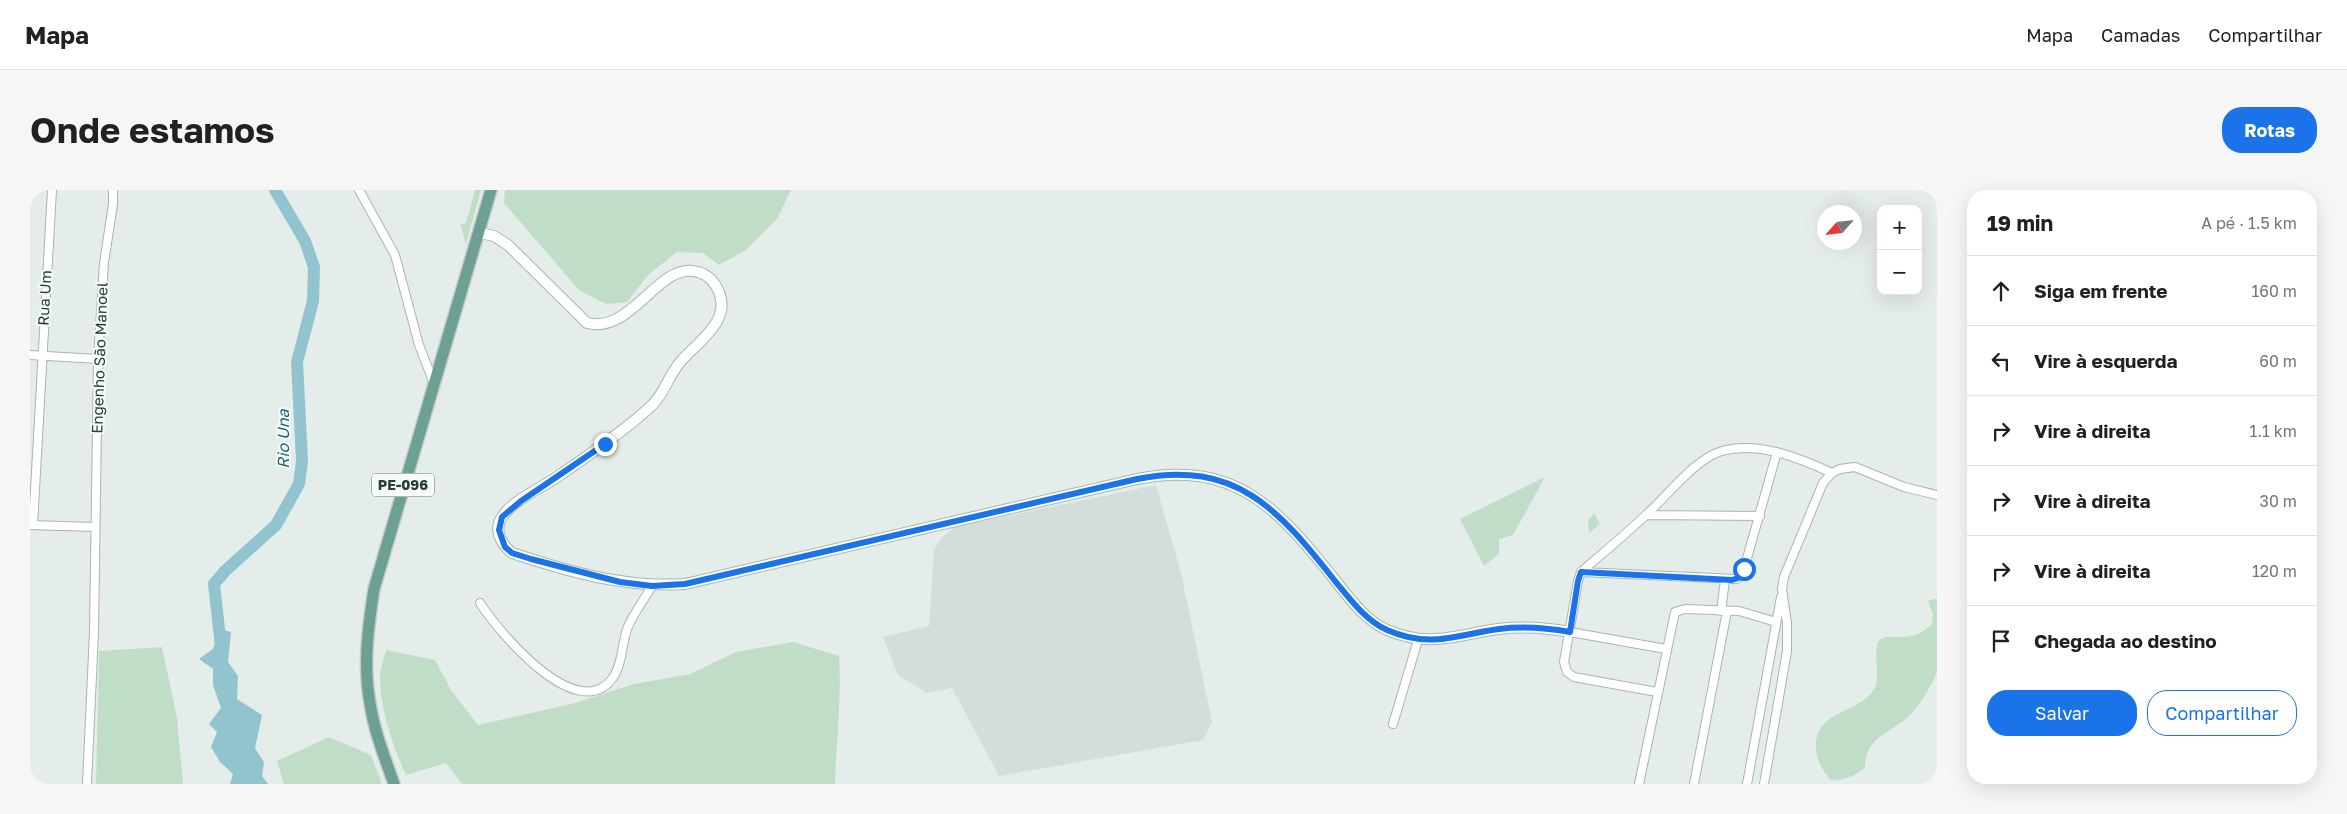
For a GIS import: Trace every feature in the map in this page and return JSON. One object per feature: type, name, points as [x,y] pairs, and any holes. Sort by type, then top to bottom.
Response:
[{"type":"main road","name":"PE-096","points":[[394,784],[377,733],[370,703],[367,673],[368,639],[374,589],[433,381],[492,190]]},
{"type":"street","name":"Rua Um","points":[[31,525],[52,190]]},
{"type":"street","name":"Engenho São Manoel","points":[[87,784],[94,632],[98,359],[104,263],[113,204],[112,190]]},
{"type":"street","points":[[359,190],[395,255],[419,345],[433,381]]},
{"type":"street","points":[[480,233],[494,236],[508,245],[578,317],[593,325],[602,326],[613,322],[676,273],[697,271],[709,277],[716,285],[721,297],[720,316],[715,326],[680,361],[659,399],[605,444],[510,509],[500,523],[500,538],[505,547],[512,553],[587,575],[620,582],[652,586],[685,584],[1155,475],[1188,475],[1226,482],[1251,493],[1270,507],[1370,618],[1385,630],[1418,640],[1443,640],[1499,629],[1522,627],[1570,632],[1666,649]]},
{"type":"street","points":[[30,355],[98,359]]},
{"type":"street","points":[[1657,692],[1570,675],[1564,662],[1581,572],[1711,456],[1730,449],[1777,452],[1809,462],[1832,473]]},
{"type":"street","points":[[1581,572],[1725,580],[1738,578],[1742,575],[1777,452]]},
{"type":"street","points":[[1747,784],[1782,589],[1789,560],[1816,498],[1832,473],[1840,469],[1855,467],[1904,487],[1937,494]]},
{"type":"street","points":[[1646,515],[1760,516]]},
{"type":"street","points":[[31,525],[95,527]]},
{"type":"street","points":[[1694,784],[1724,611],[1725,580]]},
{"type":"street","points":[[480,603],[496,628],[550,676],[575,690],[595,691],[607,685],[615,674],[628,627],[652,586]]},
{"type":"street","points":[[1764,784],[1787,651],[1787,623],[1782,589]]},
{"type":"street","points":[[1639,784],[1666,649],[1674,616],[1678,610],[1746,612],[1776,622]]},
{"type":"street","points":[[1393,724],[1418,640]]},
{"type":"shaded area","points":[[1156,485],[1181,573],[1212,722],[1203,740],[999,776],[952,688],[927,693],[898,675],[883,637],[929,626],[934,550],[942,537],[955,527]]},
{"type":"green space","points":[[475,190],[481,190],[466,244],[460,224],[466,223]]},
{"type":"green space","points":[[505,190],[791,190],[777,219],[746,250],[719,265],[703,253],[677,252],[648,275],[627,302],[606,304],[579,290],[504,203]]},
{"type":"green space","points":[[1545,477],[1513,535],[1499,539],[1499,554],[1484,566],[1460,519]]},
{"type":"green space","points":[[1594,513],[1600,524],[1589,533],[1588,521]]},
{"type":"green space","points":[[1937,599],[1937,672],[1929,688],[1910,715],[1875,741],[1866,756],[1865,767],[1849,777],[1831,780],[1821,766],[1816,749],[1817,736],[1822,726],[1839,713],[1859,703],[1874,689],[1877,677],[1876,649],[1880,640],[1889,637],[1916,635],[1932,624],[1933,615],[1928,601]]},
{"type":"green space","points":[[793,642],[839,656],[835,784],[462,784],[446,763],[406,775],[388,729],[381,693],[380,673],[386,650],[435,660],[451,690],[478,725],[575,703],[634,684],[690,674],[736,652]]},
{"type":"green space","points":[[162,647],[177,718],[183,784],[96,784],[99,651]]},
{"type":"green space","points":[[329,737],[371,755],[382,784],[284,784],[277,761]]},
{"type":"water","points":[[219,629],[231,632],[228,662],[238,676],[237,699],[262,715],[255,748],[264,762],[262,776],[268,784],[230,784],[233,774],[220,762],[211,747],[217,732],[209,724],[221,708],[213,685],[213,669],[199,659],[213,649]]},
{"type":"waterway","name":"Rio Una","points":[[221,647],[214,584],[225,571],[276,525],[299,484],[302,461],[297,362],[313,301],[314,267],[305,241],[275,190]]},
{"type":"route","points":[[605,444],[532,493],[502,517],[499,530],[500,538],[505,547],[512,553],[531,559],[620,582],[652,586],[685,584],[1017,506],[1155,475],[1170,474],[1188,475],[1226,482],[1251,493],[1285,521],[1354,603],[1370,618],[1385,630],[1422,641],[1443,640],[1499,629],[1522,627],[1570,632],[1581,572],[1732,580],[1742,575],[1744,569]]}]
